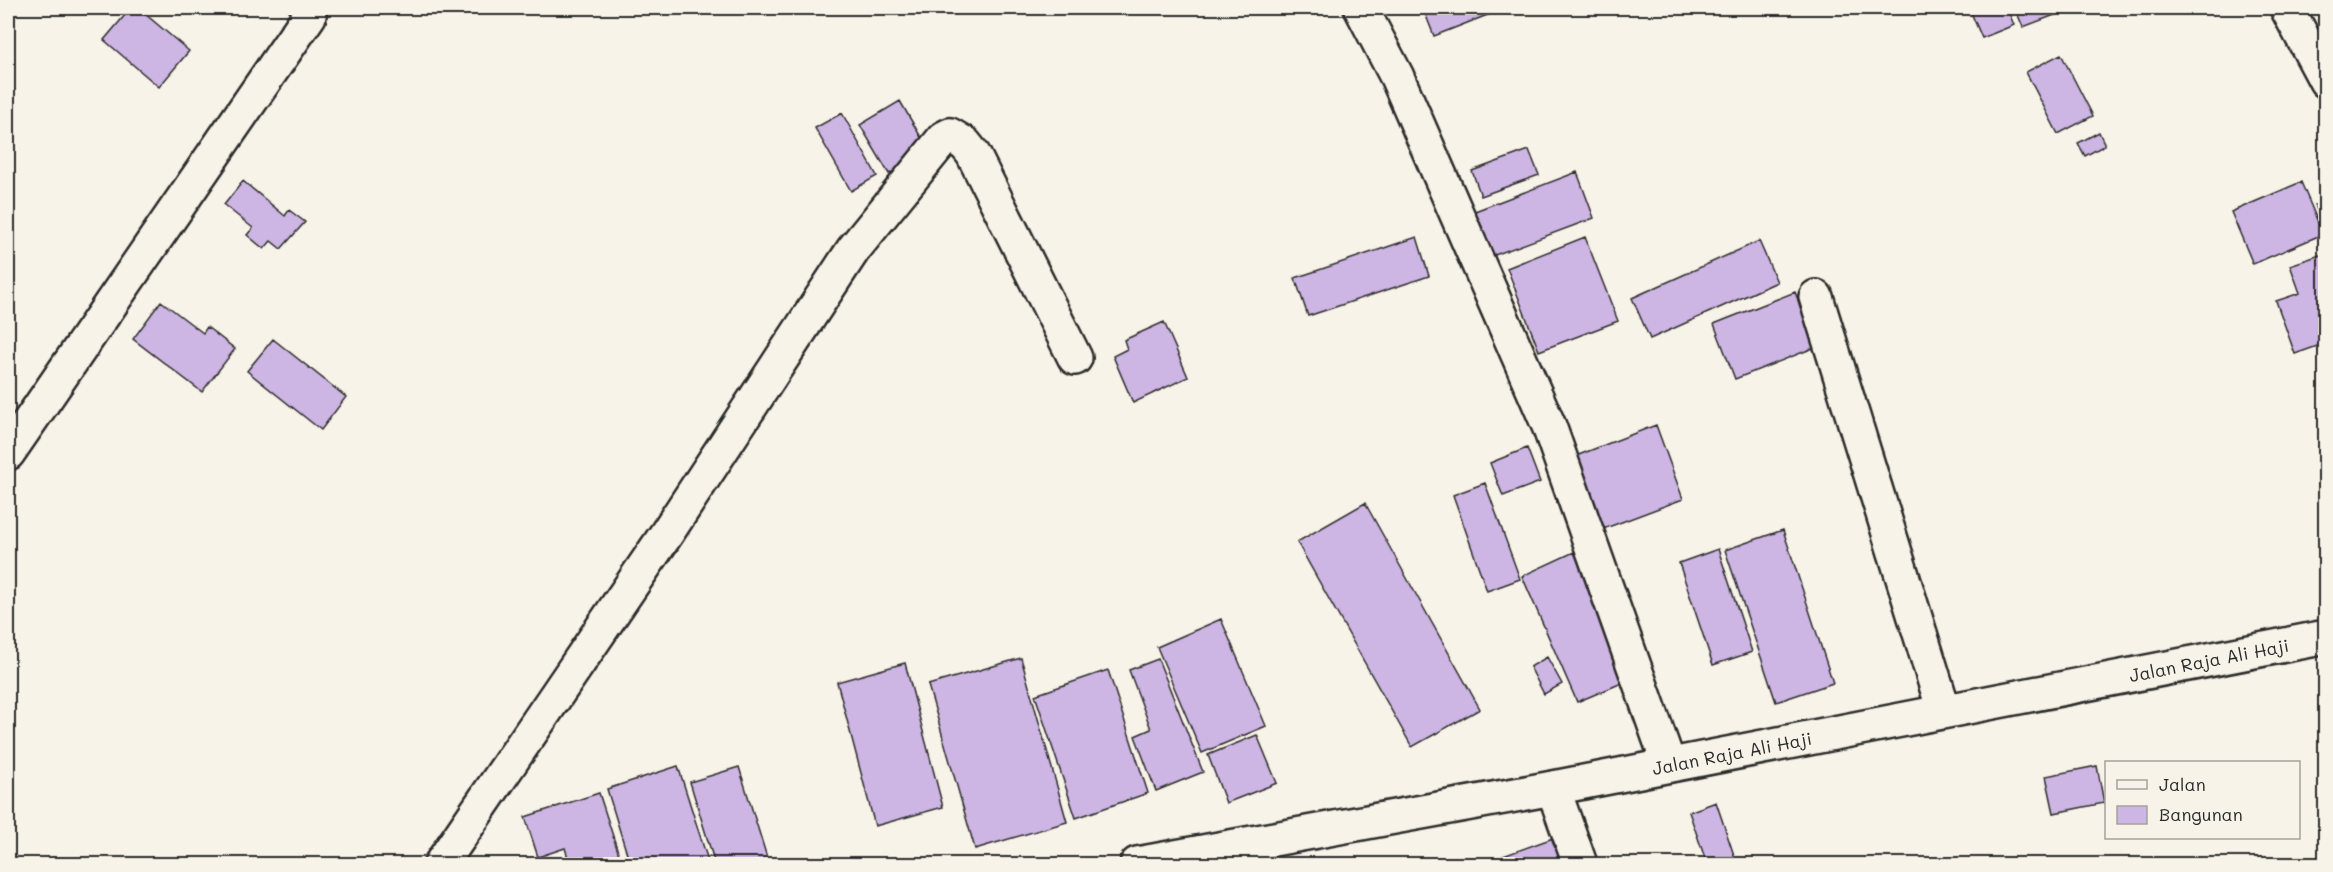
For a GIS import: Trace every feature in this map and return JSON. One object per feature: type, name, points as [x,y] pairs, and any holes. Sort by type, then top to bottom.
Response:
[{"type":"street","points":[[1361,8],[1402,88],[1549,426],[1669,765]]},
{"type":"street","points":[[2287,8],[2325,81]]},
{"type":"street","points":[[8,453],[309,16]]},
{"type":"street","points":[[441,864],[667,533],[853,250],[944,138],[950,135],[957,138],[973,154],[1075,358]]},
{"type":"street","points":[[1816,297],[1944,711]]},
{"type":"street","name":"Jalan Raja Ali Haji","points":[[1137,864],[1213,857],[2325,637]]},
{"type":"street","points":[[1553,788],[1580,864]]},
{"type":"building","points":[[131,8],[138,8],[189,51],[159,87],[104,40]]},
{"type":"building","points":[[1423,8],[1487,8],[1490,14],[1434,36]]},
{"type":"building","points":[[1969,8],[2007,8],[2014,25],[1982,38]]},
{"type":"building","points":[[2015,8],[2058,8],[2060,13],[2023,27]]},
{"type":"building","points":[[2061,54],[2093,116],[2058,134],[2026,72]]},
{"type":"building","points":[[900,101],[929,151],[889,174],[860,125]]},
{"type":"building","points":[[842,113],[877,176],[851,191],[815,128]]},
{"type":"building","points":[[2099,132],[2105,145],[2085,156],[2078,143]]},
{"type":"building","points":[[1529,150],[1539,175],[1481,196],[1472,171]]},
{"type":"building","points":[[1577,172],[1594,218],[1492,256],[1475,211]]},
{"type":"building","points":[[243,181],[285,216],[289,210],[305,222],[281,249],[271,241],[264,249],[247,235],[253,228],[224,205]]},
{"type":"building","points":[[2301,182],[2323,234],[2253,264],[2231,212]]},
{"type":"building","points":[[2326,200],[2326,222],[2323,223],[2315,205]]},
{"type":"building","points":[[1417,237],[1429,276],[1308,316],[1295,278]]},
{"type":"building","points":[[1585,237],[1618,321],[1539,351],[1507,268]]},
{"type":"building","points":[[1759,241],[1777,282],[1650,339],[1632,298]]},
{"type":"building","points":[[2326,253],[2326,343],[2295,354],[2276,301],[2300,293],[2290,265]]},
{"type":"building","points":[[1795,292],[1816,347],[1735,379],[1714,324]]},
{"type":"building","points":[[161,301],[203,333],[207,327],[235,349],[202,392],[133,339]]},
{"type":"building","points":[[1164,322],[1188,377],[1133,403],[1113,356],[1127,349],[1124,340]]},
{"type":"building","points":[[273,339],[346,397],[321,430],[247,371]]},
{"type":"building","points":[[1656,425],[1683,499],[1603,529],[1576,456]]},
{"type":"building","points":[[1527,448],[1540,482],[1503,496],[1490,463]]},
{"type":"building","points":[[1485,483],[1520,579],[1487,591],[1453,495]]},
{"type":"building","points":[[1365,503],[1480,709],[1412,747],[1297,542]]},
{"type":"building","points":[[1783,530],[1833,683],[1776,702],[1725,550]]},
{"type":"building","points":[[1718,549],[1752,652],[1713,665],[1679,563]]},
{"type":"building","points":[[1574,552],[1629,680],[1577,702],[1522,576]]},
{"type":"building","points":[[1221,619],[1266,726],[1202,753],[1157,647]]},
{"type":"building","points":[[1547,657],[1562,684],[1544,694],[1530,667]]},
{"type":"building","points":[[1021,658],[1067,822],[975,849],[928,685]]},
{"type":"building","points":[[1158,659],[1203,772],[1156,791],[1135,736],[1151,729],[1129,670]]},
{"type":"building","points":[[905,663],[943,807],[875,826],[837,682]]},
{"type":"building","points":[[1108,670],[1148,793],[1076,818],[1035,695]]},
{"type":"building","points":[[1257,735],[1277,783],[1226,803],[1208,755]]},
{"type":"building","points":[[678,766],[709,864],[630,864],[607,789]]},
{"type":"building","points":[[2097,766],[2104,803],[2054,813],[2046,776]]},
{"type":"building","points":[[739,767],[769,864],[715,864],[690,782]]},
{"type":"building","points":[[599,793],[622,864],[570,864],[565,848],[538,857],[525,817]]},
{"type":"building","points":[[1716,802],[1737,864],[1707,864],[1689,812]]},
{"type":"building","points":[[1553,838],[1563,864],[1481,864]]}]
